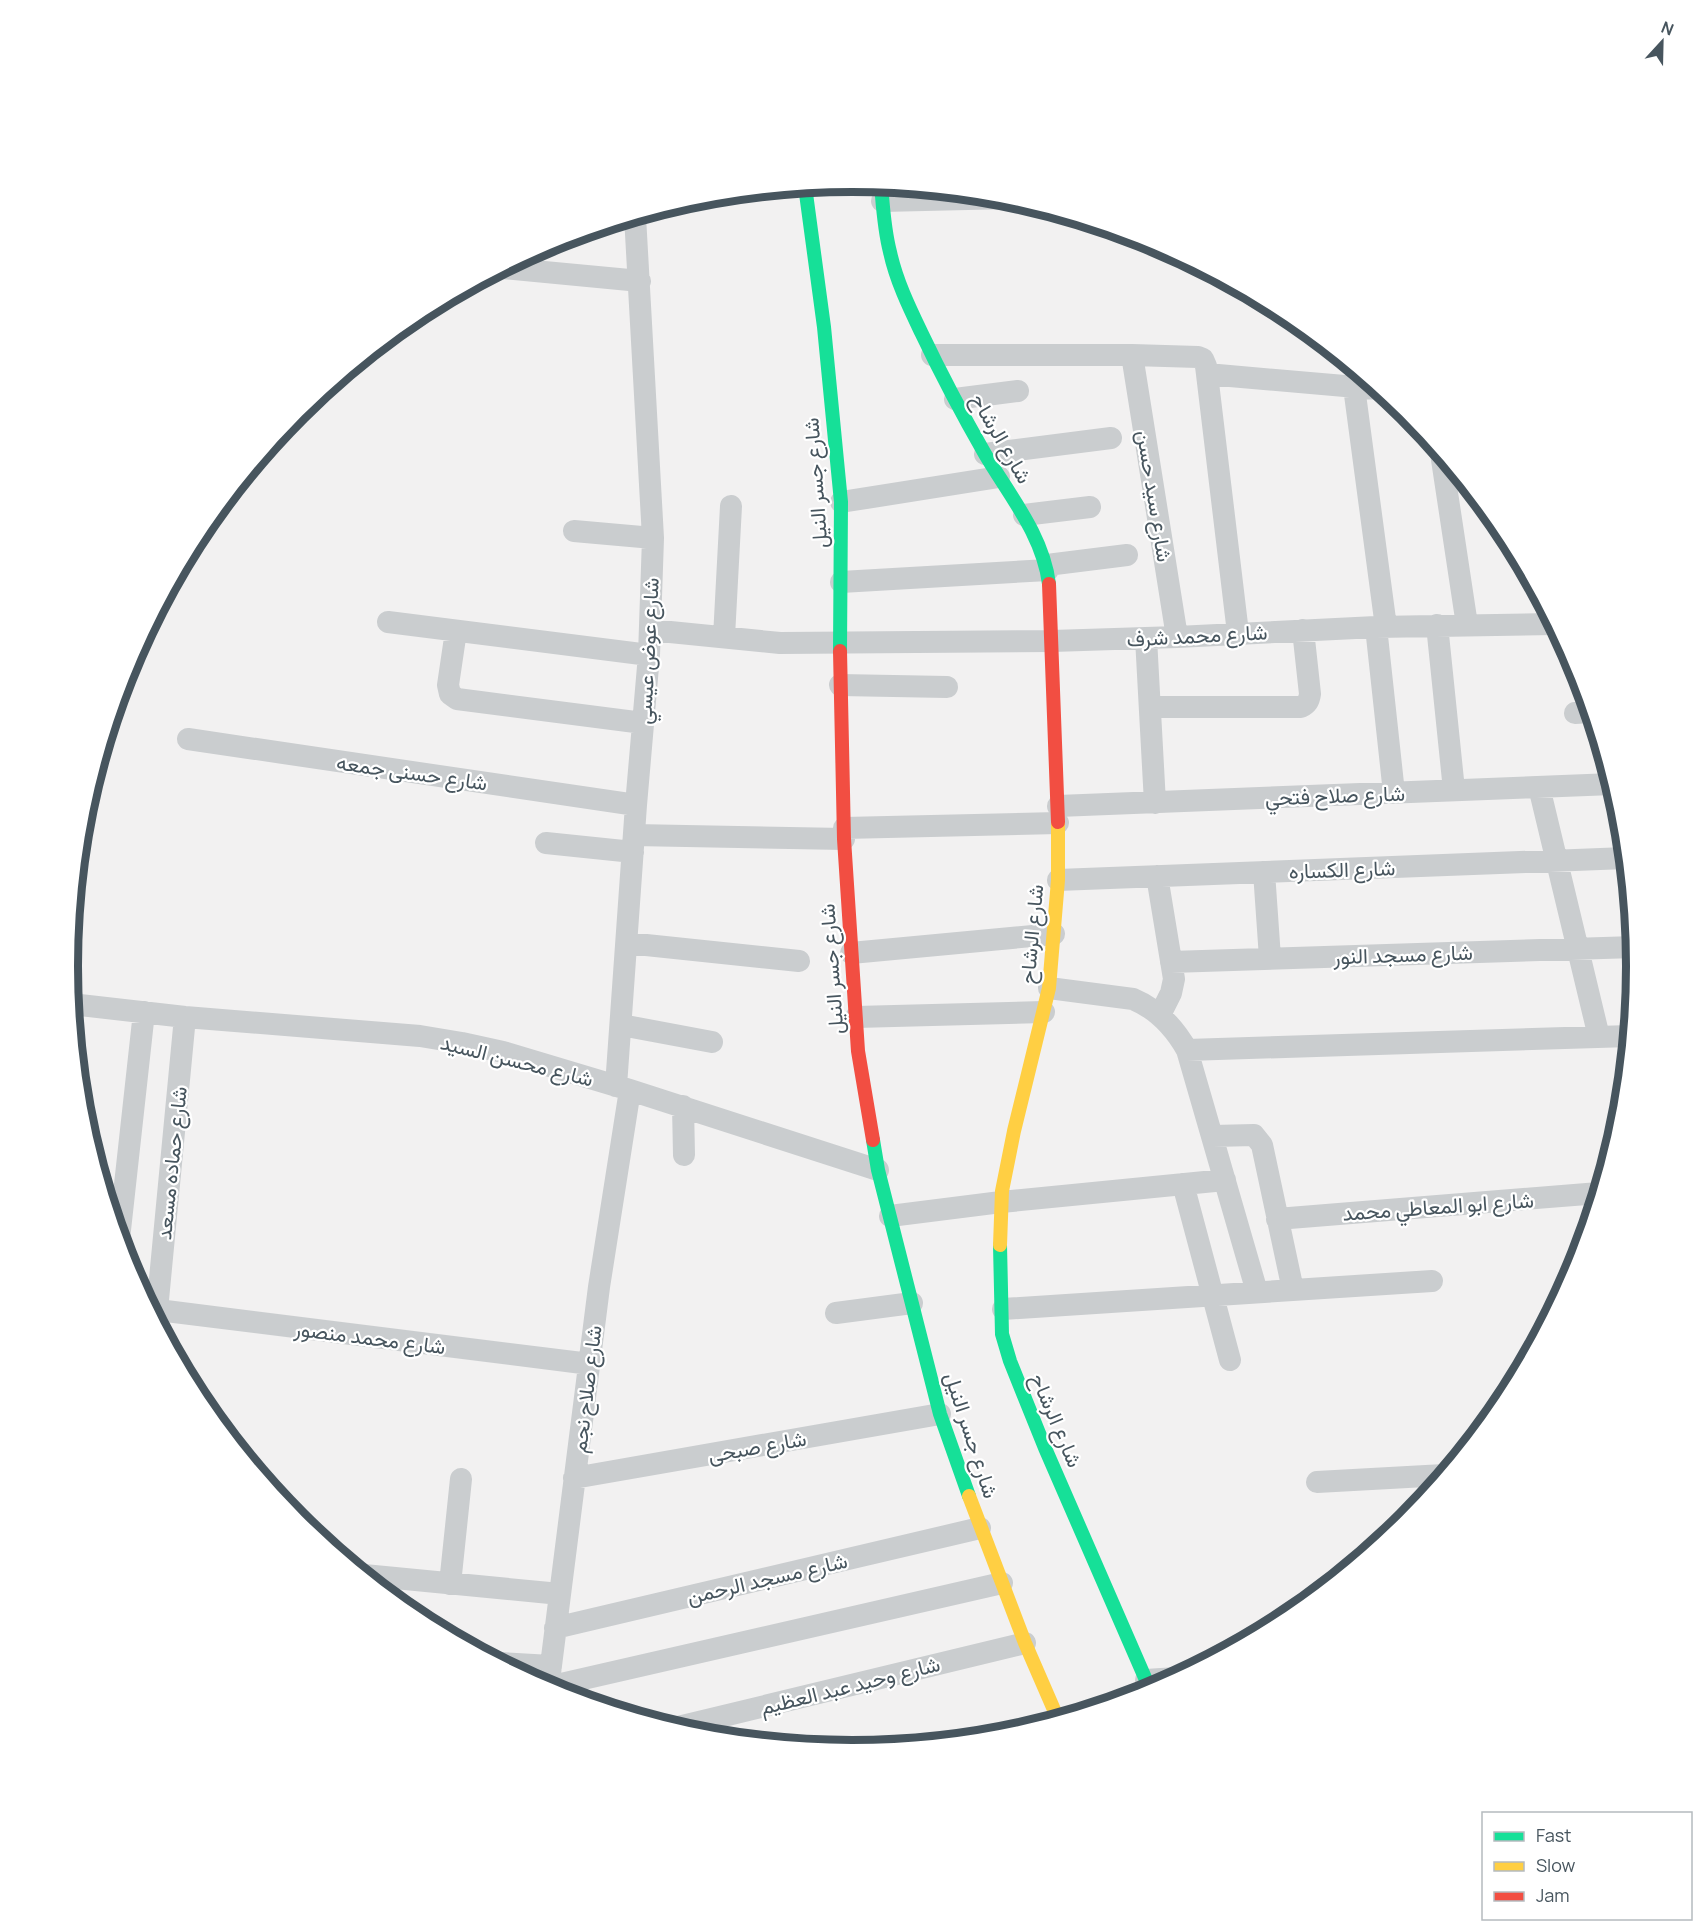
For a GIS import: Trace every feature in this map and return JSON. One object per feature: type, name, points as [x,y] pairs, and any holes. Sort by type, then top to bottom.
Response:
[{"type":"street","name":"شارع الرشاح","points":[[882,193],[884,224],[890,254],[907,302],[932,355],[985,454],[1024,515],[1047,568],[1051,595],[1058,880],[1049,988],[1014,1131],[1001,1202],[1002,1334],[1010,1361],[1045,1448],[1146,1682]]},
{"type":"street","name":"شارع جسر النيل","points":[[806,194],[824,327],[841,502],[840,686],[844,834],[858,1050],[878,1170],[940,1414],[980,1528],[1055,1713]]},
{"type":"street","name":"شارع عوض عيسي","points":[[623,1088],[621,1025],[649,655],[653,538],[636,223]]},
{"type":"street","points":[[516,269],[640,281]]},
{"type":"street","points":[[932,355],[1132,354],[1366,388]]},
{"type":"street","name":"شارع سيد حسن","points":[[1132,354],[1177,637]]},
{"type":"street","points":[[1203,366],[1238,633]]},
{"type":"street","points":[[1354,387],[1381,627],[1394,793]]},
{"type":"street","points":[[955,399],[1018,391]]},
{"type":"street","points":[[985,454],[1111,438]]},
{"type":"street","points":[[1443,467],[1467,625]]},
{"type":"street","points":[[841,502],[999,477]]},
{"type":"street","points":[[724,637],[731,506]]},
{"type":"street","points":[[1024,515],[1090,507]]},
{"type":"street","points":[[574,531],[653,538]]},
{"type":"street","points":[[841,582],[1047,568],[1127,555]]},
{"type":"street","name":"شارع محمد شرف","points":[[650,630],[780,643],[1052,642],[1467,625],[1544,619]]},
{"type":"street","points":[[388,622],[649,655]]},
{"type":"street","points":[[1437,625],[1454,790]]},
{"type":"street","points":[[1150,707],[1300,707],[1304,705],[1308,702],[1310,694],[1303,630]]},
{"type":"street","points":[[456,631],[448,686],[453,697],[643,723]]},
{"type":"street","points":[[1146,638],[1155,803]]},
{"type":"street","points":[[840,686],[947,687]]},
{"type":"street","name":"شارع حسنى جمعه","points":[[188,739],[636,805]]},
{"type":"street","name":"شارع صلاح فتحي","points":[[546,843],[634,844],[844,834],[1058,815],[1155,803],[1604,784]]},
{"type":"street","points":[[1539,787],[1599,1037]]},
{"type":"street","name":"شارع الكساره","points":[[1058,880],[1618,858]]},
{"type":"street","points":[[1264,872],[1269,958]]},
{"type":"street","points":[[1157,876],[1173,986],[1160,1015]]},
{"type":"street","points":[[851,952],[1054,934]]},
{"type":"street","points":[[627,942],[799,962]]},
{"type":"street","name":"شارع مسجد النور","points":[[1171,962],[1625,947]]},
{"type":"street","points":[[1049,988],[1133,999],[1145,1004],[1160,1015],[1178,1034],[1187,1050],[1257,1292]]},
{"type":"street","name":"شارع محسن السيد","points":[[80,1005],[185,1017],[420,1036],[462,1042],[683,1106],[878,1170]]},
{"type":"street","points":[[121,1220],[144,1012]]},
{"type":"street","points":[[856,1017],[1044,1012]]},
{"type":"street","name":"شارع حماده مسعد","points":[[154,1299],[185,1017]]},
{"type":"street","points":[[621,1025],[712,1042]]},
{"type":"street","points":[[1187,1050],[1622,1036]]},
{"type":"street","name":"شارع صلاح نجم","points":[[549,1678],[623,1088]]},
{"type":"street","points":[[683,1106],[684,1155]]},
{"type":"street","points":[[1213,1136],[1254,1136],[1260,1141],[1293,1290]]},
{"type":"street","points":[[890,1216],[1001,1202],[1225,1180]]},
{"type":"street","points":[[1183,1184],[1230,1360]]},
{"type":"street","name":"شارع ابو المعاطي محمد","points":[[1277,1219],[1591,1195]]},
{"type":"street","points":[[1003,1310],[1212,1294],[1432,1281]]},
{"type":"street","points":[[836,1313],[912,1303]]},
{"type":"street","name":"شارع محمد منصور","points":[[159,1310],[590,1364]]},
{"type":"street","name":"شارع صبحى","points":[[574,1478],[940,1414]]},
{"type":"street","points":[[1317,1482],[1434,1476]]},
{"type":"street","points":[[450,1584],[461,1479]]},
{"type":"street","name":"شارع مسجد الرحمن","points":[[555,1628],[980,1528]]},
{"type":"street","points":[[377,1576],[560,1594]]},
{"type":"street","points":[[554,1680],[1002,1583]]},
{"type":"street","name":"شارع وحيد عبد العظيم","points":[[693,1723],[1025,1643]]},
{"type":"traffic: fast","points":[[882,193],[888,243],[903,293],[960,409],[1024,516],[1040,549],[1049,584]]},
{"type":"traffic: fast","points":[[806,194],[824,327],[841,502],[840,651]]},
{"type":"traffic: fast","points":[[873,1140],[878,1170],[940,1414],[969,1496]]},
{"type":"traffic: fast","points":[[1000,1245],[1002,1334],[1010,1361],[1045,1448],[1146,1682]]},
{"type":"traffic: slow","points":[[1000,1245],[1002,1191],[1014,1131],[1049,988],[1058,880],[1058,822]]},
{"type":"traffic: slow","points":[[969,1496],[1025,1643],[1055,1713]]},
{"type":"traffic: jam","points":[[1049,584],[1058,822]]},
{"type":"traffic: jam","points":[[840,651],[844,839],[858,1051],[873,1140]]}]
